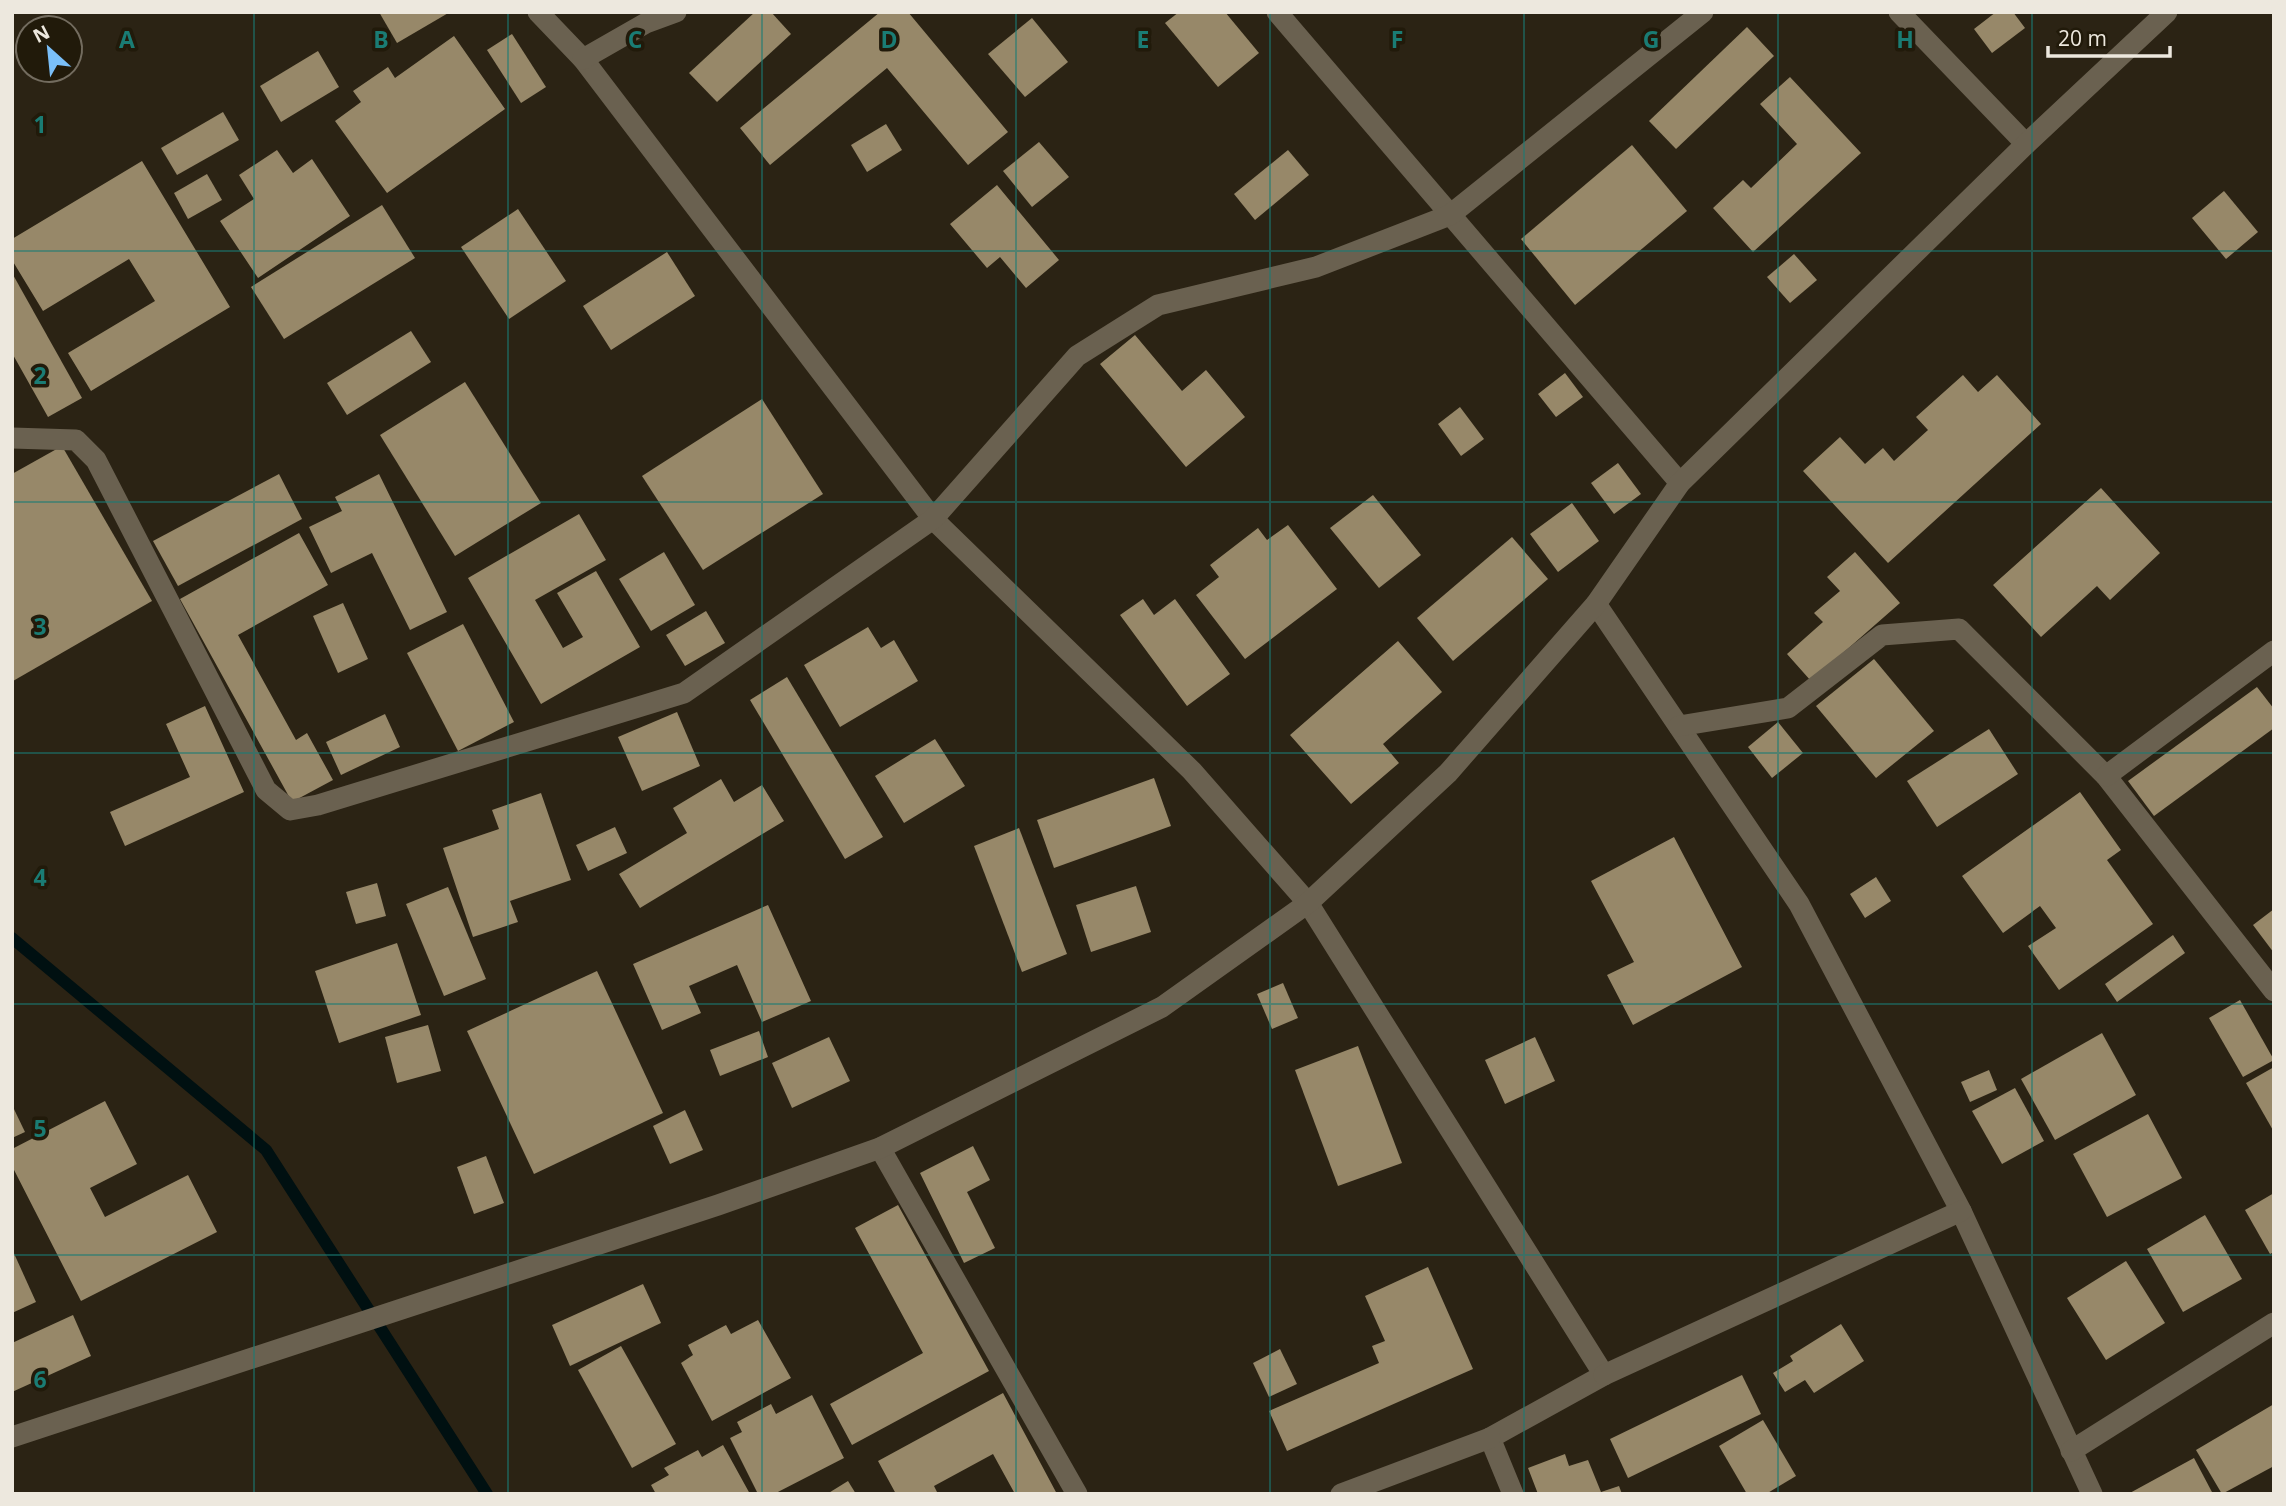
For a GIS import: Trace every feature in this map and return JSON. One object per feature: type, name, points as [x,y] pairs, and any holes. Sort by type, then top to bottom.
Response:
[{"type":"street","points":[[538,12],[583,59],[933,519],[1192,771],[1308,903],[1604,1375]]},
{"type":"street","points":[[583,59],[646,23],[677,12]]},
{"type":"street","points":[[1277,12],[1680,483]]},
{"type":"street","points":[[12,438],[76,440],[96,460],[266,790],[289,810],[331,801],[684,693],[933,519],[1077,356],[1158,305],[1316,267],[1450,215],[1703,12]]},
{"type":"street","points":[[1899,12],[2026,144]]},
{"type":"street","points":[[12,1437],[362,1324],[880,1148],[1162,1007],[1308,903],[1448,774],[1596,604],[1680,483],[2026,144],[2167,12]]},
{"type":"street","points":[[1596,604],[1799,904],[1961,1211],[2092,1494]]},
{"type":"street","points":[[1679,726],[1788,708],[1882,635],[1959,629],[2105,776],[2274,990]]},
{"type":"street","points":[[2105,776],[2274,651]]},
{"type":"street","points":[[880,1148],[1077,1494]]},
{"type":"street","points":[[1341,1494],[1490,1438],[1604,1375],[1961,1211]]},
{"type":"street","points":[[2071,1451],[2274,1323]]},
{"type":"street","points":[[1490,1438],[1513,1494]]},
{"type":"building","points":[[379,12],[450,12],[397,43]]},
{"type":"building","points":[[755,12],[771,12],[791,34],[717,102],[689,73]]},
{"type":"building","points":[[880,12],[908,12],[1008,132],[968,165],[887,68],[770,165],[740,128]]},
{"type":"building","points":[[1179,12],[1225,12],[1259,53],[1218,87],[1165,23]]},
{"type":"building","points":[[1996,12],[2013,12],[2025,28],[1992,53],[1974,29]]},
{"type":"building","points":[[1032,18],[1068,62],[1025,97],[988,54]]},
{"type":"building","points":[[1747,27],[1774,56],[1676,149],[1649,121]]},
{"type":"building","points":[[512,34],[546,87],[521,103],[487,50]]},
{"type":"building","points":[[454,36],[505,109],[387,193],[335,121],[361,102],[353,91],[388,67],[395,78]]},
{"type":"building","points":[[318,51],[339,87],[281,122],[260,86]]},
{"type":"building","points":[[1790,77],[1861,153],[1753,252],[1713,208],[1743,180],[1751,188],[1797,144],[1760,104]]},
{"type":"building","points":[[223,112],[239,140],[177,175],[161,148]]},
{"type":"building","points":[[886,124],[902,150],[867,172],[851,145]]},
{"type":"building","points":[[1039,142],[1069,177],[1032,207],[1003,171]]},
{"type":"building","points":[[1632,145],[1687,211],[1575,305],[1521,239]]},
{"type":"building","points":[[277,150],[293,173],[312,159],[350,216],[258,278],[220,221],[254,199],[239,175]]},
{"type":"building","points":[[1288,150],[1309,175],[1255,220],[1234,194]]},
{"type":"building","points":[[142,161],[230,307],[91,391],[68,353],[155,301],[129,259],[43,311],[12,260],[12,239]]},
{"type":"building","points":[[207,174],[222,200],[188,219],[174,193]]},
{"type":"building","points":[[997,185],[1059,260],[1026,288],[1000,257],[987,268],[950,224]]},
{"type":"building","points":[[2224,191],[2258,232],[2226,259],[2192,218]]},
{"type":"building","points":[[382,205],[415,258],[284,339],[251,287]]},
{"type":"building","points":[[518,209],[566,281],[509,319],[461,247]]},
{"type":"building","points":[[667,252],[695,296],[611,350],[583,306]]},
{"type":"building","points":[[1794,254],[1817,280],[1790,303],[1767,277]]},
{"type":"building","points":[[12,273],[82,398],[48,417],[12,353]]},
{"type":"building","points":[[411,331],[431,362],[347,415],[327,383]]},
{"type":"building","points":[[1135,335],[1182,391],[1206,370],[1245,417],[1186,467],[1100,364]]},
{"type":"building","points":[[1565,373],[1583,397],[1556,417],[1538,394]]},
{"type":"building","points":[[1963,375],[1978,392],[1997,375],[2041,424],[1888,563],[1803,471],[1840,437],[1865,464],[1883,448],[1894,461],[1928,430],[1916,417]]},
{"type":"building","points":[[465,382],[541,503],[455,556],[380,435]]},
{"type":"building","points":[[762,399],[823,494],[703,570],[642,476]]},
{"type":"building","points":[[1460,407],[1484,439],[1461,456],[1438,424]]},
{"type":"building","points":[[62,446],[152,601],[13,681],[12,474]]},
{"type":"building","points":[[1618,463],[1641,494],[1614,514],[1591,483]]},
{"type":"building","points":[[279,474],[302,519],[178,586],[153,541]]},
{"type":"building","points":[[379,474],[447,612],[410,630],[372,553],[331,573],[309,527],[342,511],[335,497]]},
{"type":"building","points":[[2101,488],[2160,553],[2110,600],[2097,586],[2041,637],[1993,585]]},
{"type":"building","points":[[1373,495],[1421,555],[1379,588],[1330,528]]},
{"type":"building","points":[[1572,503],[1599,541],[1558,572],[1530,534]]},
{"type":"building","points":[[579,514],[606,560],[535,600],[563,648],[583,637],[557,593],[596,571],[640,647],[541,704],[468,578]]},
{"type":"building","points":[[1288,525],[1337,589],[1245,659],[1196,595],[1219,577],[1210,565],[1258,528],[1267,540]]},
{"type":"building","points":[[299,533],[328,585],[238,635],[296,740],[307,733],[333,780],[292,802],[180,599]]},
{"type":"building","points":[[1512,537],[1548,579],[1453,661],[1417,618]]},
{"type":"building","points":[[664,552],[695,605],[651,631],[619,579]]},
{"type":"building","points":[[1855,552],[1900,603],[1811,681],[1787,654],[1823,622],[1814,613],[1840,591],[1827,577]]},
{"type":"building","points":[[1143,599],[1154,615],[1175,599],[1230,674],[1187,706],[1120,615]]},
{"type":"building","points":[[343,603],[368,659],[338,673],[313,616]]},
{"type":"building","points":[[706,611],[725,643],[685,666],[666,635]]},
{"type":"building","points":[[463,624],[514,722],[458,751],[407,653]]},
{"type":"building","points":[[868,627],[881,648],[894,640],[918,681],[840,727],[804,665]]},
{"type":"building","points":[[1398,641],[1442,692],[1383,744],[1399,763],[1351,804],[1290,735]]},
{"type":"building","points":[[1874,659],[1934,731],[1876,778],[1816,706]]},
{"type":"building","points":[[787,677],[883,837],[845,859],[750,700]]},
{"type":"building","points":[[2257,687],[2274,709],[2274,728],[2154,816],[2128,781]]},
{"type":"building","points":[[205,706],[244,792],[125,846],[110,812],[190,777],[166,724]]},
{"type":"building","points":[[677,712],[700,766],[642,791],[618,737]]},
{"type":"building","points":[[385,714],[400,747],[341,775],[326,742]]},
{"type":"building","points":[[1778,722],[1803,753],[1772,778],[1748,747]]},
{"type":"building","points":[[1989,729],[2018,774],[1937,827],[1907,781]]},
{"type":"building","points":[[935,739],[965,786],[904,823],[875,776]]},
{"type":"building","points":[[1154,778],[1171,826],[1054,868],[1037,820]]},
{"type":"building","points":[[721,779],[734,802],[762,785],[784,821],[640,908],[619,874],[687,833],[673,808]]},
{"type":"building","points":[[2080,792],[2121,850],[2107,860],[2153,924],[2059,990],[2028,946],[2056,928],[2040,906],[2003,933],[1962,876]]},
{"type":"building","points":[[541,793],[571,880],[510,901],[518,922],[473,937],[443,848],[499,829],[492,810]]},
{"type":"building","points":[[615,827],[627,853],[588,871],[576,845]]},
{"type":"building","points":[[1019,828],[1067,954],[1022,972],[974,846]]},
{"type":"building","points":[[1674,837],[1742,967],[1633,1025],[1607,975],[1634,962],[1591,881]]},
{"type":"building","points":[[1876,877],[1891,901],[1865,918],[1850,894]]},
{"type":"building","points":[[377,883],[386,916],[356,924],[346,892]]},
{"type":"building","points":[[1136,886],[1151,932],[1091,952],[1076,905]]},
{"type":"building","points":[[448,887],[486,979],[444,996],[406,904]]},
{"type":"building","points":[[768,905],[811,1001],[762,1022],[737,965],[689,986],[701,1013],[662,1030],[633,964]]},
{"type":"building","points":[[2274,909],[2274,953],[2253,925]]},
{"type":"building","points":[[2173,935],[2185,953],[2117,1002],[2105,984]]},
{"type":"building","points":[[397,943],[421,1015],[339,1043],[315,971]]},
{"type":"building","points":[[597,971],[663,1113],[534,1174],[467,1031]]},
{"type":"building","points":[[1283,983],[1298,1018],[1272,1029],[1257,994]]},
{"type":"building","points":[[2240,1000],[2274,1060],[2243,1077],[2209,1018]]},
{"type":"building","points":[[428,1025],[441,1071],[397,1083],[385,1037]]},
{"type":"building","points":[[759,1031],[768,1057],[720,1076],[710,1050]]},
{"type":"building","points":[[2102,1033],[2136,1095],[2055,1140],[2021,1079]]},
{"type":"building","points":[[829,1037],[850,1081],[792,1108],[772,1063]]},
{"type":"building","points":[[1535,1037],[1555,1081],[1505,1104],[1485,1060]]},
{"type":"building","points":[[1358,1046],[1402,1163],[1338,1186],[1295,1070]]},
{"type":"building","points":[[2274,1067],[2274,1132],[2246,1083]]},
{"type":"building","points":[[1989,1070],[1997,1090],[1970,1102],[1961,1082]]},
{"type":"building","points":[[2015,1088],[2044,1141],[2002,1164],[1972,1111]]},
{"type":"building","points":[[105,1101],[137,1164],[90,1188],[105,1217],[188,1175],[217,1232],[81,1301],[12,1166],[12,1149]]},
{"type":"building","points":[[12,1105],[25,1132],[12,1138]]},
{"type":"building","points":[[685,1110],[703,1150],[670,1164],[653,1126]]},
{"type":"building","points":[[2148,1114],[2182,1178],[2107,1217],[2073,1154]]},
{"type":"building","points":[[973,1146],[990,1180],[967,1192],[995,1248],[964,1263],[920,1173]]},
{"type":"building","points":[[486,1156],[504,1203],[474,1214],[457,1167]]},
{"type":"building","points":[[2274,1193],[2274,1252],[2270,1254],[2245,1210]]},
{"type":"building","points":[[898,1205],[989,1371],[852,1445],[830,1404],[923,1353],[855,1228]]},
{"type":"building","points":[[2205,1215],[2242,1279],[2183,1312],[2147,1249]]},
{"type":"building","points":[[12,1249],[36,1302],[12,1313]]},
{"type":"building","points":[[2126,1261],[2165,1323],[2106,1360],[2067,1298]]},
{"type":"building","points":[[1428,1267],[1473,1369],[1287,1451],[1269,1411],[1379,1363],[1372,1346],[1385,1341],[1365,1296]]},
{"type":"building","points":[[643,1284],[661,1323],[570,1366],[552,1325]]},
{"type":"building","points":[[73,1315],[91,1356],[12,1392],[12,1343]]},
{"type":"building","points":[[758,1320],[791,1378],[712,1421],[681,1363],[693,1355],[688,1345],[726,1325],[731,1334]]},
{"type":"building","points":[[1841,1324],[1864,1361],[1814,1393],[1805,1380],[1785,1392],[1773,1373],[1793,1361],[1790,1356]]},
{"type":"building","points":[[621,1346],[676,1444],[632,1468],[578,1370]]},
{"type":"building","points":[[1280,1349],[1297,1384],[1269,1397],[1253,1363]]},
{"type":"building","points":[[1742,1375],[1761,1414],[1628,1478],[1610,1439]]},
{"type":"building","points":[[1003,1393],[1057,1494],[1015,1494],[993,1454],[934,1486],[938,1494],[896,1494],[878,1461]]},
{"type":"building","points":[[812,1395],[844,1458],[774,1494],[758,1494],[730,1438],[742,1432],[737,1422],[771,1404],[776,1414]]},
{"type":"building","points":[[2274,1404],[2274,1466],[2222,1494],[2196,1450]]},
{"type":"building","points":[[1763,1420],[1796,1476],[1766,1494],[1747,1494],[1719,1446]]},
{"type":"building","points":[[723,1445],[750,1494],[656,1494],[651,1485],[669,1475],[664,1468],[698,1450],[702,1457]]},
{"type":"building","points":[[1565,1454],[1569,1466],[1588,1460],[1601,1492],[1619,1486],[1622,1494],[1538,1494],[1528,1468]]},
{"type":"building","points":[[2194,1458],[2213,1494],[2128,1494]]},
{"type":"building","points":[[848,1481],[856,1494],[827,1494]]},
{"type":"waterway","points":[[12,938],[266,1150],[487,1494]]}]
